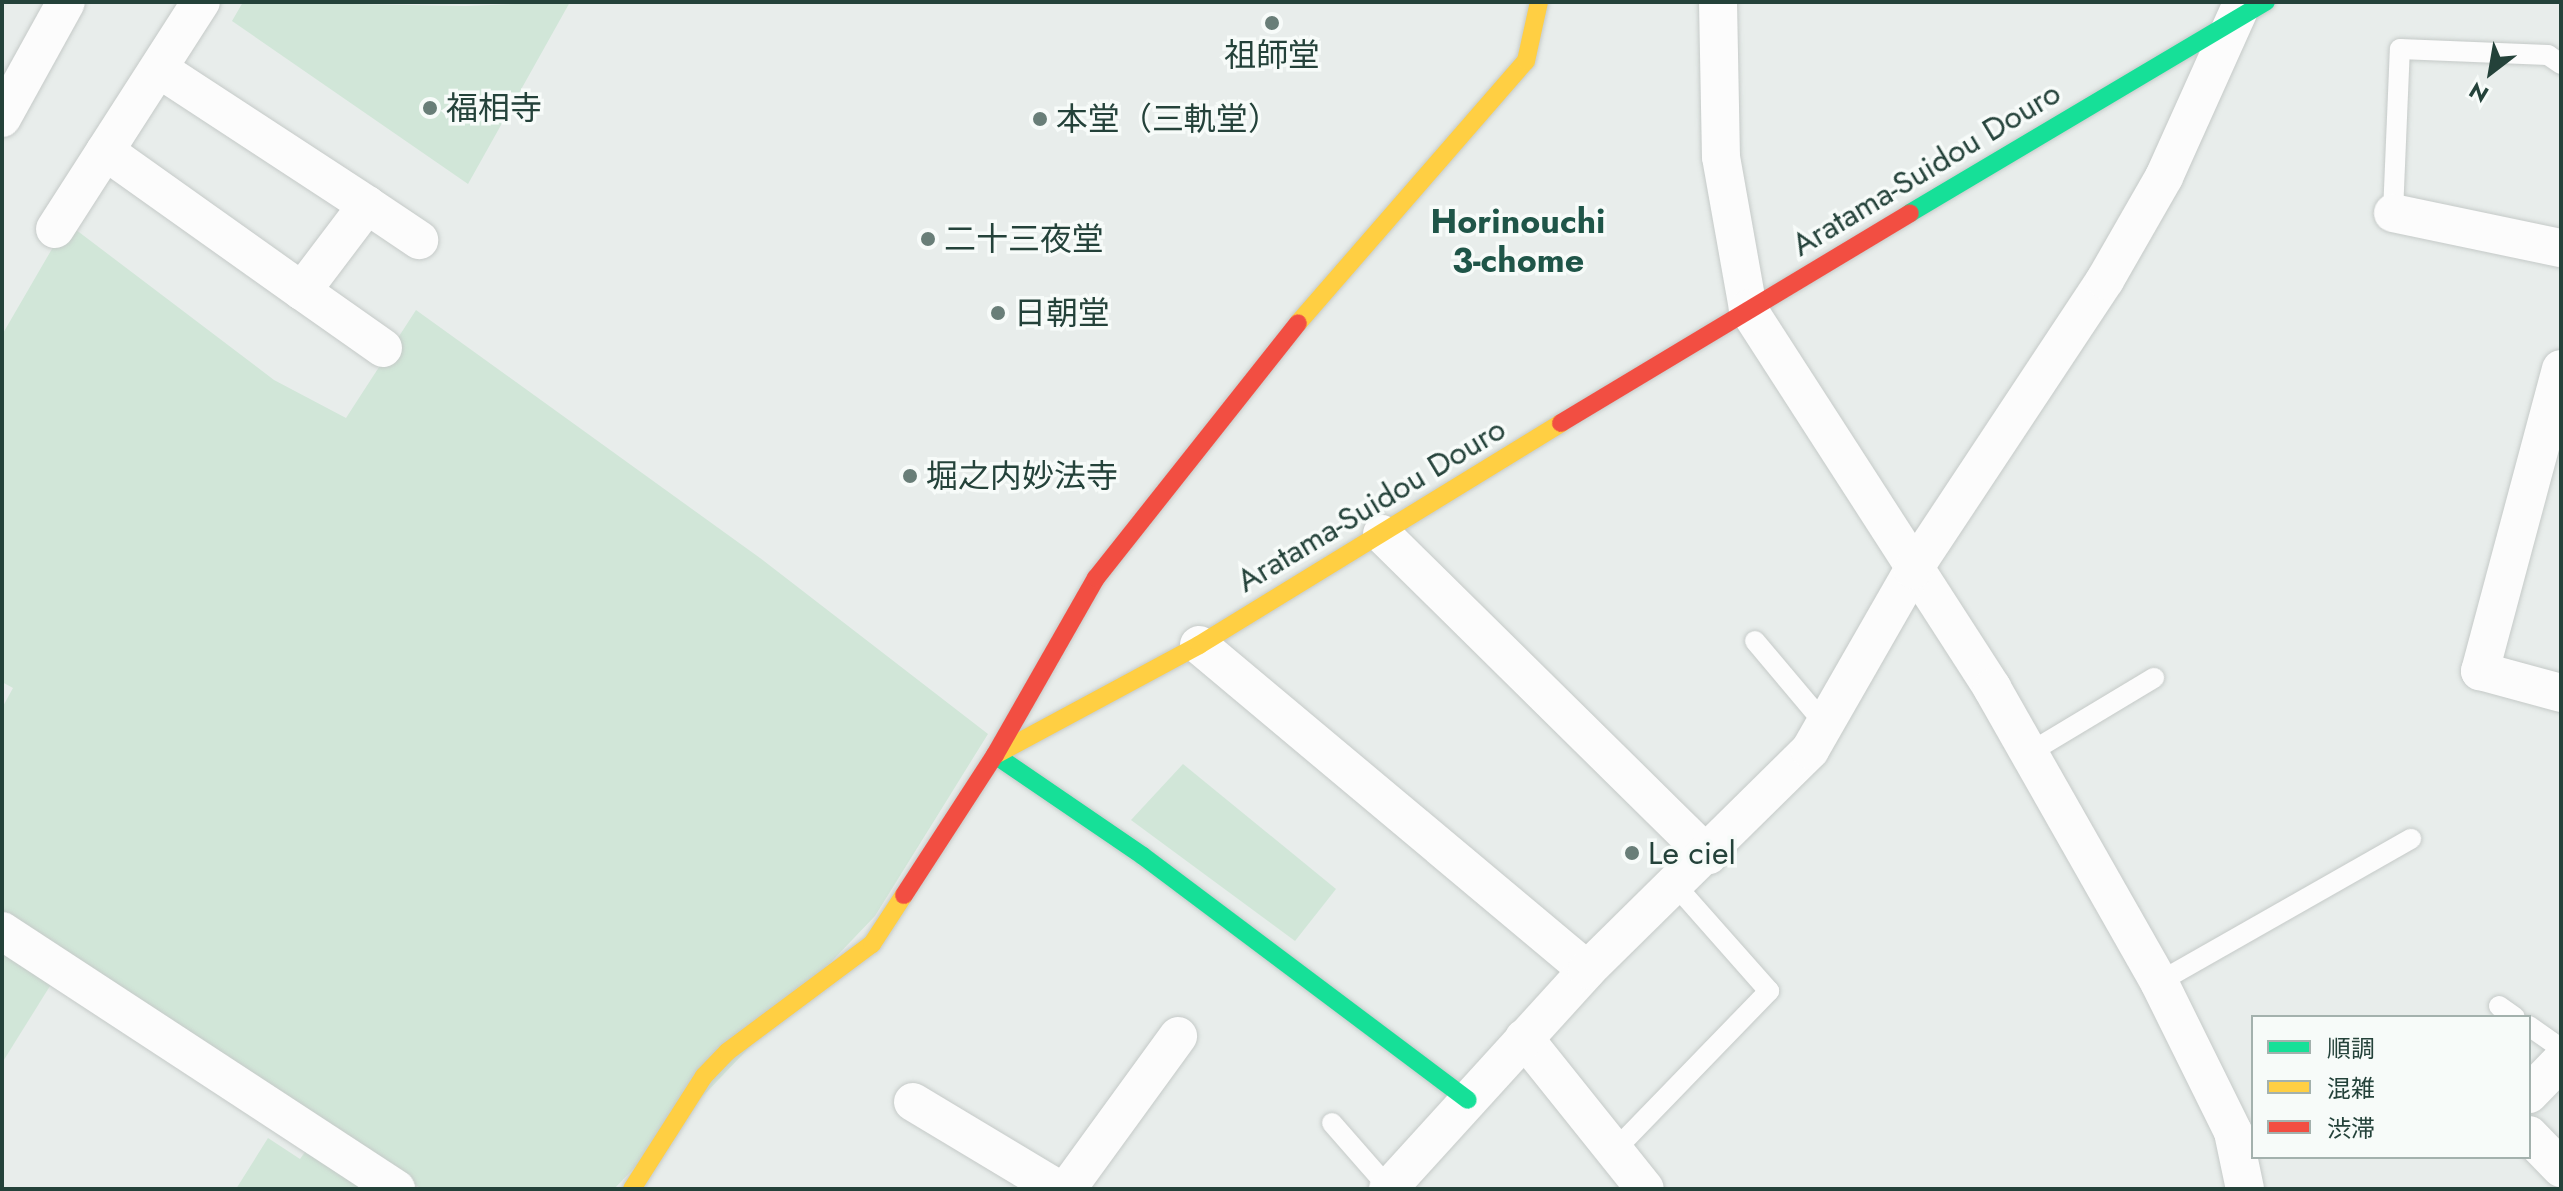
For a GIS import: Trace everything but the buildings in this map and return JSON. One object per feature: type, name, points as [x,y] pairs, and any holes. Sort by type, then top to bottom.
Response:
[{"type":"main road","points":[[1468,1100],[1143,856],[995,755],[1096,578],[1256,372],[1526,61],[1539,2]]},
{"type":"main road","name":"Aratama-Suidou Douro","points":[[632,1189],[711,1068],[872,944],[995,755],[1199,645],[2248,8]]},
{"type":"street","points":[[2,118],[66,2]]},
{"type":"street","points":[[55,229],[161,70],[201,2]]},
{"type":"street","points":[[1718,2],[1721,157],[1748,309],[2029,753],[2159,982],[2233,1132],[2245,1189]]},
{"type":"street","points":[[1389,1188],[1587,970],[1790,775],[1824,723],[1913,570],[2105,280],[2164,177],[2248,8]]},
{"type":"street","points":[[161,70],[419,240]]},
{"type":"street","points":[[105,151],[383,348]]},
{"type":"street","points":[[302,291],[367,205]]},
{"type":"street","points":[[2393,213],[2561,248]]},
{"type":"street","points":[[2561,369],[2480,671],[2561,693]]},
{"type":"street","points":[[1382,534],[1708,856]]},
{"type":"street","points":[[1199,645],[1587,970]]},
{"type":"street","points":[[2,931],[396,1189]]},
{"type":"street","points":[[1067,1189],[1178,1036]]},
{"type":"street","points":[[1524,1038],[1645,1189]]},
{"type":"street","points":[[2531,1092],[2561,1061]]},
{"type":"street","points":[[913,1102],[1058,1189]]},
{"type":"street","points":[[2531,1137],[2561,1168]]},
{"type":"lane","points":[[2393,213],[2400,49],[2548,55],[2561,64]]},
{"type":"lane","points":[[1755,641],[1824,723]]},
{"type":"lane","points":[[2029,753],[2154,678]]},
{"type":"lane","points":[[2159,982],[2411,839]]},
{"type":"lane","points":[[1614,1151],[1769,991],[1676,886]]},
{"type":"lane","points":[[2531,1027],[2561,1048]]},
{"type":"lane","points":[[1332,1123],[1389,1188]]},
{"type":"green space","name":"福相寺","points":[[243,2],[465,6],[570,2],[468,184],[232,21]]},
{"type":"green space","points":[[67,223],[274,380],[346,418],[416,310],[760,558],[988,734],[875,916],[614,1189],[422,1189],[2,919],[2,708],[13,688],[2,682],[2,335]]},
{"type":"green space","points":[[1183,764],[1336,889],[1295,941],[1131,820]]},
{"type":"green space","points":[[2,946],[55,978],[2,1063]]},
{"type":"green space","points":[[268,1138],[300,1159],[308,1148],[368,1189],[236,1189]]},
{"type":"traffic: fast","points":[[1910,213],[2266,2]]},
{"type":"traffic: fast","points":[[995,755],[1143,856],[1468,1100]]},
{"type":"traffic: slow","points":[[1298,323],[1526,61],[1539,2]]},
{"type":"traffic: slow","points":[[995,755],[1199,645],[1561,423]]},
{"type":"traffic: slow","points":[[632,1189],[704,1076],[727,1052],[872,944],[904,895]]},
{"type":"traffic: jam","points":[[1561,423],[1910,213]]},
{"type":"traffic: jam","points":[[904,895],[995,755],[1096,578],[1298,323]]},
{"type":"place","name":"祖師堂","points":[[1272,23]]},
{"type":"place","name":"福相寺","points":[[430,108]]},
{"type":"place","name":"本堂（三軌堂）","points":[[1040,119]]},
{"type":"place","name":"二十三夜堂","points":[[928,239]]},
{"type":"place","name":"日朝堂","points":[[998,313]]},
{"type":"place","name":"堀之内妙法寺","points":[[910,476]]},
{"type":"place","name":"Le ciel","points":[[1632,853]]},
{"type":"district","name":"Horinouchi 3-chome","points":[[1518,240]]}]
